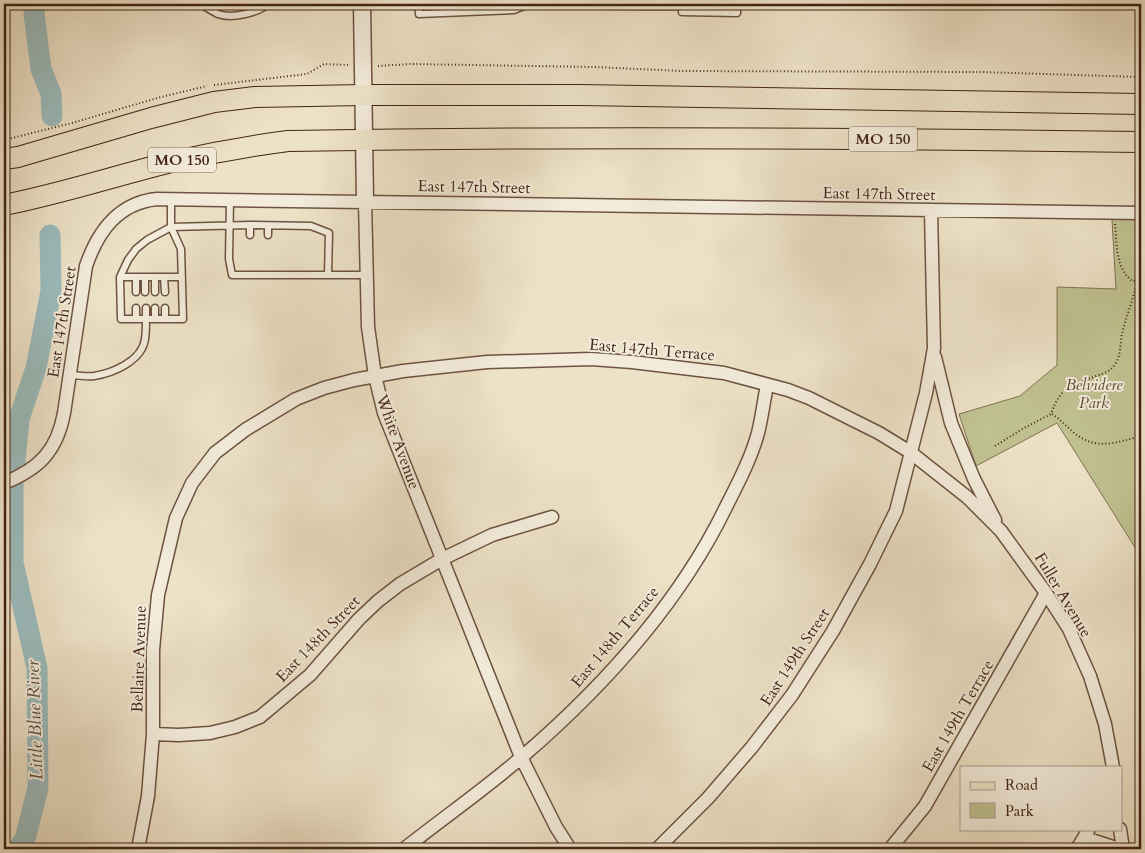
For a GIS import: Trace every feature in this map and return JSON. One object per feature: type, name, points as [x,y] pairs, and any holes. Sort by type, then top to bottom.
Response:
[{"type":"main road","points":[[4,159],[18,158],[151,118],[214,102],[256,97],[580,95],[1010,104],[1141,104]]},
{"type":"main road","name":"MO 150","points":[[4,205],[61,192],[171,162],[241,147],[288,141],[928,139],[1141,142]]},
{"type":"street","name":"White Avenue","points":[[362,4],[368,327],[375,376],[384,413],[521,757],[556,827],[570,849]]},
{"type":"street","name":"East 147th Street","points":[[4,483],[33,469],[51,450],[62,427],[86,266],[100,236],[112,219],[142,200],[365,201],[1141,213]]},
{"type":"street","name":"Fuller Avenue","points":[[931,211],[934,348],[926,393],[910,452],[967,497],[1001,531]]},
{"type":"street","name":"Fuller Avenue","points":[[934,348],[951,423],[974,479],[1001,531],[1046,593],[1069,630],[1090,676],[1104,724],[1113,766]]},
{"type":"street","name":"East 147th Terrace","points":[[375,376],[487,362],[591,359],[715,372],[767,384],[830,407],[879,432],[910,452]]},
{"type":"street","name":"Bellaire Avenue","points":[[138,849],[148,796],[153,734],[153,650],[158,595],[176,518],[192,483],[215,454],[245,430],[296,399],[324,388],[375,376]]},
{"type":"street","name":"East 148th Terrace","points":[[404,849],[521,757],[564,720],[608,675],[648,628],[688,574],[715,529],[739,482],[758,433],[767,384]]},
{"type":"street","name":"East 149th Street","points":[[657,849],[708,798],[752,747],[792,695],[833,631],[870,564],[896,511],[910,452]]},
{"type":"street","name":"East 148th Street","points":[[153,734],[210,733],[234,727],[260,717],[310,675],[359,619],[400,584],[442,559],[492,535],[552,517]]},
{"type":"street","name":"East 149th Terrace","points":[[890,849],[925,806],[1046,593]]},
{"type":"street","points":[[1120,830],[1123,849]]},
{"type":"street","points":[[1077,849],[1087,833],[1118,849]]},
{"type":"lane","points":[[200,4],[220,15],[232,16],[261,10],[267,4]]},
{"type":"lane","points":[[418,4],[419,14],[541,4],[682,5],[682,12],[737,13],[737,4]]},
{"type":"lane","points":[[172,200],[171,227],[181,248],[183,319],[120,319],[120,277],[128,260],[136,249],[147,240],[171,227],[311,226],[329,233],[328,275]]},
{"type":"lane","points":[[230,200],[229,259],[232,274],[250,271],[286,271],[328,275],[367,275]]},
{"type":"lane","points":[[250,225],[250,235]]},
{"type":"lane","points":[[268,226],[268,235]]},
{"type":"lane","points":[[285,226],[285,235]]},
{"type":"lane","points":[[303,226],[303,235]]},
{"type":"lane","points":[[120,277],[182,277]]},
{"type":"lane","points":[[136,277],[136,292]]},
{"type":"lane","points":[[145,277],[145,292]]},
{"type":"lane","points":[[155,277],[155,292]]},
{"type":"lane","points":[[164,277],[164,292]]},
{"type":"lane","points":[[136,308],[136,319]]},
{"type":"lane","points":[[70,374],[92,376],[107,373],[125,365],[138,354],[145,340],[146,308]]},
{"type":"lane","points":[[155,308],[155,319]]},
{"type":"lane","points":[[165,308],[165,319]]},
{"type":"path","points":[[1115,214],[1118,259],[1129,279],[1137,282],[1141,281]]},
{"type":"path","points":[[995,446],[1051,414],[1059,396],[1071,385],[1104,373],[1115,365],[1137,282]]},
{"type":"path","points":[[1051,414],[1059,418],[1082,438],[1096,444],[1113,443],[1141,436]]},
{"type":"green space","name":"Belvidere Park","points":[[1112,219],[1141,220],[1141,557],[1057,423],[976,466],[959,414],[1020,396],[1057,365],[1057,287],[1116,289]]},
{"type":"waterway","name":"Little Blue River","points":[[35,4],[34,14],[41,69],[51,94],[52,116]]},
{"type":"waterway","name":"Little Blue River","points":[[18,849],[25,839],[38,788],[37,668],[13,563],[13,482],[19,419],[36,368],[51,291],[50,235]]}]
